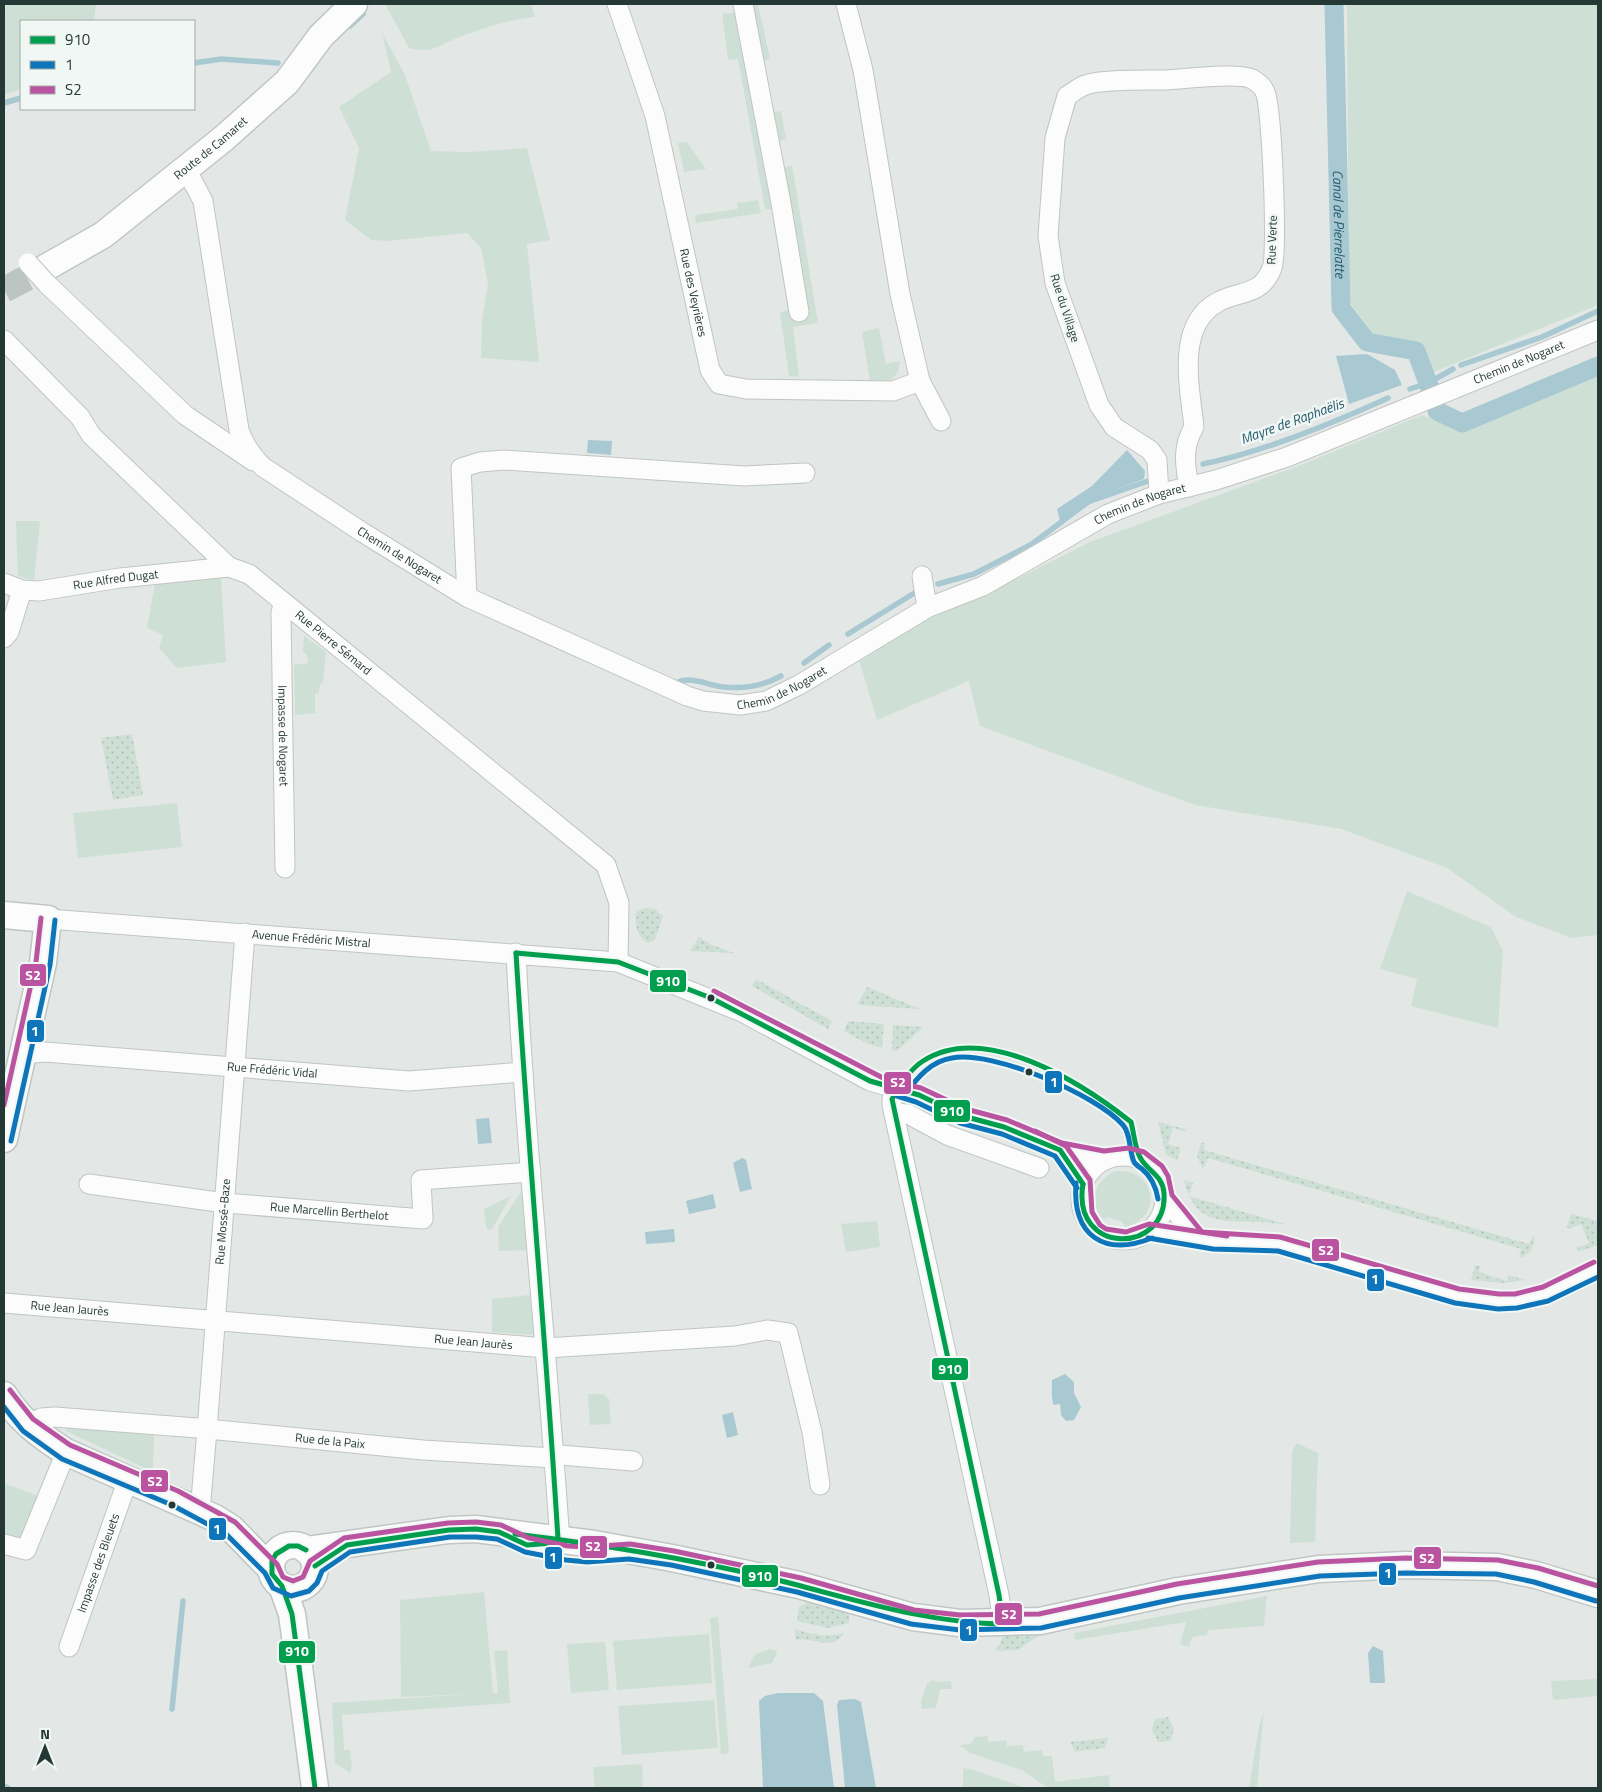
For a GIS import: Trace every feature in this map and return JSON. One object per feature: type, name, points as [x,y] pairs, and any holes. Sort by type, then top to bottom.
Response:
[{"type":"street","name":"Route de Camaret","points":[[40,272],[103,235],[186,169],[271,97],[287,82],[321,36],[354,4]]},
{"type":"street","name":"Rue des Veyrières","points":[[617,4],[655,116],[710,370],[719,384],[746,389],[893,392],[920,381]]},
{"type":"street","points":[[743,4],[800,312]]},
{"type":"street","points":[[846,4],[864,70],[900,294],[920,381],[942,421]]},
{"type":"street","name":"Rue Verte","points":[[1127,81],[1243,76],[1260,85],[1268,100],[1273,166],[1274,266],[1264,284],[1238,296],[1218,301],[1202,314],[1192,338],[1188,363],[1194,427],[1188,436],[1184,454],[1189,487]]},
{"type":"street","name":"Rue du Village","points":[[1127,81],[1084,85],[1067,96],[1055,138],[1048,236],[1055,283],[1099,406],[1114,427],[1150,450],[1157,460],[1159,494]]},
{"type":"street","name":"Chemin de Nogaret","points":[[186,169],[202,201],[239,430],[247,449],[263,467],[362,532],[468,597],[703,702],[740,705],[766,701],[799,685],[927,608],[983,586],[1108,514],[1159,494],[1259,467],[1286,457],[1598,330]]},
{"type":"street","points":[[40,272],[185,416],[263,467]]},
{"type":"street","name":"Rue Pierre Sémard","points":[[4,340],[80,417],[91,434],[229,567],[249,574],[283,604],[606,865],[619,902],[618,962]]},
{"type":"street","points":[[468,597],[461,468],[480,462],[504,460],[744,476],[805,473]]},
{"type":"street","name":"Rue Alfred Dugat","points":[[4,583],[22,590],[39,591],[120,578],[229,567]]},
{"type":"street","points":[[922,576],[927,608]]},
{"type":"street","points":[[4,638],[9,632],[22,590]]},
{"type":"street","name":"Impasse de Nogaret","points":[[283,604],[281,613],[285,868]]},
{"type":"street","name":"Avenue Frédéric Mistral","points":[[4,916],[618,962],[711,998],[870,1081],[919,1095],[963,1116],[1004,1127],[1060,1150],[1104,1159]]},
{"type":"street","points":[[4,1139],[43,963],[48,919]]},
{"type":"street","name":"Rue Mossé-Baze","points":[[197,1509],[201,1500],[207,1430],[245,933]]},
{"type":"street","points":[[516,953],[522,1072],[546,1348],[558,1538],[553,1543],[527,1545]]},
{"type":"street","name":"Rue Frédéric Vidal","points":[[23,1054],[45,1052],[409,1081],[522,1072]]},
{"type":"street","points":[[899,1089],[892,1099],[894,1113],[995,1576],[1003,1624]]},
{"type":"street","points":[[894,1113],[908,1114],[947,1135],[1039,1168]]},
{"type":"street","points":[[1060,1150],[1082,1184]]},
{"type":"street","points":[[1165,1198],[1158,1222],[1149,1231],[1137,1238],[1123,1240],[1110,1238],[1098,1232],[1088,1222],[1082,1211],[1080,1197],[1082,1184],[1091,1170],[1104,1159],[1116,1156],[1129,1156],[1149,1165],[1161,1179],[1165,1198],[1198,1239]]},
{"type":"street","name":"Rue Marcellin Berthelot","points":[[88,1184],[225,1203],[423,1220],[421,1180],[531,1172]]},
{"type":"street","points":[[1149,1231],[1214,1242],[1279,1244],[1457,1296],[1485,1301],[1533,1300],[1559,1290],[1598,1270]]},
{"type":"street","name":"Rue Jean Jaurès","points":[[4,1303],[546,1348],[735,1336],[767,1330],[788,1333],[812,1432],[820,1484]]},
{"type":"street","points":[[4,1396],[28,1425],[66,1452],[197,1509],[230,1528],[250,1530],[294,1568]]},
{"type":"street","name":"Rue de la Paix","points":[[28,1425],[41,1418],[55,1417],[423,1450],[554,1458],[560,1455],[633,1462]]},
{"type":"street","points":[[4,1544],[26,1550],[66,1452]]},
{"type":"street","name":"Impasse des Bleuets","points":[[69,1647],[128,1479]]},
{"type":"street","points":[[294,1568],[347,1546],[449,1530],[476,1529],[558,1538],[672,1558],[799,1585],[914,1617],[960,1623],[1003,1624],[1040,1621],[1178,1591],[1319,1568],[1406,1565],[1497,1567],[1536,1575],[1598,1594]]},
{"type":"street","points":[[499,1532],[527,1545],[587,1555],[629,1551]]},
{"type":"street","points":[[294,1568],[293,1624],[315,1788]]},
{"type":"green space","points":[[6,4],[96,4],[94,20],[20,20],[20,89],[4,95],[4,26]]},
{"type":"green space","points":[[385,4],[531,4],[535,17],[488,27],[436,48],[418,50],[409,48]]},
{"type":"green space","points":[[735,4],[758,4],[770,59],[759,62],[769,113],[781,111],[786,139],[774,143],[780,170],[792,165],[818,323],[793,327],[799,377],[789,376],[780,313],[788,310],[772,209],[765,209],[738,59],[728,60],[722,14],[736,12]]},
{"type":"green space","points":[[1347,4],[1598,4],[1598,305],[1431,373],[1423,345],[1373,335],[1349,301]]},
{"type":"green space","points":[[382,33],[405,75],[431,151],[469,152],[527,148],[550,240],[527,244],[539,362],[481,358],[482,321],[488,284],[481,248],[467,233],[388,241],[371,240],[345,220],[359,148],[339,107],[391,72]]},
{"type":"green space","points":[[687,142],[706,169],[684,172],[678,143]]},
{"type":"green space","points":[[758,200],[761,213],[696,223],[695,215],[738,209],[737,203]]},
{"type":"green space","points":[[879,328],[886,364],[900,361],[898,372],[891,380],[870,381],[862,332]]},
{"type":"green space","points":[[1598,372],[1598,935],[1572,938],[1516,917],[1447,868],[1341,829],[1195,805],[980,726],[969,681],[877,720],[859,660],[926,620],[981,597],[1090,542],[1301,465],[1422,415],[1461,431]]},
{"type":"green space","points":[[16,521],[40,521],[34,581],[18,576]]},
{"type":"green space","points":[[221,578],[226,662],[177,668],[159,648],[163,635],[147,628],[155,583]]},
{"type":"green space","points":[[304,636],[326,652],[323,683],[320,684],[319,693],[315,694],[315,713],[297,715],[295,714],[294,665],[308,663],[307,655],[303,652]]},
{"type":"green space","points":[[132,734],[143,795],[113,800],[101,738]]},
{"type":"green space","points":[[177,803],[182,847],[78,858],[73,813]]},
{"type":"green space","points":[[1407,891],[1491,927],[1503,951],[1498,1028],[1411,1006],[1417,979],[1380,969]]},
{"type":"green space","points":[[645,908],[655,909],[663,916],[655,940],[648,943],[639,934],[636,921],[636,912]]},
{"type":"green space","points":[[699,937],[712,945],[734,953],[690,951]]},
{"type":"green space","points":[[756,979],[832,1021],[828,1029],[752,986]]},
{"type":"green space","points":[[867,987],[920,1009],[857,1005]]},
{"type":"green space","points":[[848,1021],[884,1024],[882,1048],[866,1043],[844,1031]]},
{"type":"green space","points":[[893,1025],[923,1027],[897,1051],[892,1051]]},
{"type":"green space","points":[[1158,1122],[1185,1129],[1186,1132],[1173,1128],[1168,1144],[1181,1148],[1177,1160],[1166,1155]]},
{"type":"green space","points":[[1201,1143],[1205,1143],[1204,1150],[1529,1244],[1533,1236],[1535,1237],[1531,1251],[1522,1258],[1519,1257],[1521,1249],[1208,1158],[1203,1170],[1197,1156]]},
{"type":"green space","points":[[1116,1171],[1129,1172],[1140,1177],[1147,1185],[1150,1194],[1150,1204],[1146,1214],[1138,1222],[1126,1227],[1122,1222],[1109,1217],[1103,1219],[1096,1205],[1095,1198],[1098,1185]]},
{"type":"green space","points":[[1184,1180],[1193,1183],[1189,1195],[1189,1194]]},
{"type":"green space","points":[[522,1190],[526,1190],[530,1250],[499,1251],[498,1227]]},
{"type":"green space","points":[[511,1196],[492,1229],[488,1230],[484,1209]]},
{"type":"green space","points":[[1190,1196],[1288,1225],[1220,1220],[1202,1212]]},
{"type":"green space","points":[[1571,1214],[1598,1221],[1598,1245],[1578,1252],[1577,1248],[1589,1243],[1581,1224],[1569,1229],[1567,1227]]},
{"type":"green space","points":[[877,1221],[880,1247],[846,1252],[841,1224]]},
{"type":"green space","points":[[1475,1265],[1480,1266],[1479,1272],[1507,1281],[1509,1275],[1525,1280],[1503,1283],[1471,1280]]},
{"type":"green space","points":[[530,1295],[531,1301],[533,1301],[536,1332],[530,1335],[492,1332],[492,1299]]},
{"type":"green space","points":[[588,1394],[603,1394],[609,1399],[611,1424],[590,1425]]},
{"type":"green space","points":[[63,1425],[83,1429],[154,1432],[153,1472],[66,1431]]},
{"type":"green space","points":[[1297,1443],[1318,1453],[1315,1542],[1290,1543],[1292,1451]]},
{"type":"green space","points":[[6,1484],[41,1497],[21,1541],[4,1536],[4,1488]]},
{"type":"green space","points":[[484,1592],[493,1693],[498,1693],[494,1651],[507,1650],[510,1703],[342,1715],[344,1750],[350,1750],[352,1767],[350,1773],[335,1763],[332,1703],[471,1694],[401,1697],[400,1600]]},
{"type":"green space","points":[[1267,1596],[1264,1626],[1208,1630],[1207,1635],[1192,1637],[1189,1647],[1180,1644],[1186,1622],[1075,1640],[1074,1633]]},
{"type":"green space","points":[[811,1600],[849,1610],[849,1623],[828,1628],[797,1621],[799,1607]]},
{"type":"green space","points":[[718,1617],[729,1753],[721,1754],[710,1618]]},
{"type":"green space","points":[[795,1629],[825,1635],[844,1633],[839,1639],[828,1643],[796,1640]]},
{"type":"green space","points":[[1005,1633],[1041,1634],[1018,1650],[996,1651]]},
{"type":"green space","points":[[709,1634],[712,1683],[617,1690],[613,1641]]},
{"type":"green space","points":[[605,1642],[609,1690],[571,1693],[567,1644]]},
{"type":"green space","points":[[770,1649],[776,1651],[777,1654],[772,1663],[748,1668],[754,1655]]},
{"type":"green space","points":[[1598,1679],[1598,1696],[1553,1700],[1551,1681]]},
{"type":"green space","points":[[934,1680],[936,1682],[951,1681],[952,1689],[940,1689],[936,1708],[922,1709],[921,1701],[927,1683]]},
{"type":"green space","points":[[714,1700],[718,1748],[622,1755],[618,1706]]},
{"type":"green space","points":[[1264,1710],[1257,1788],[1249,1788],[1259,1727]]},
{"type":"green space","points":[[1168,1717],[1174,1728],[1171,1741],[1158,1742],[1152,1730],[1155,1719]]},
{"type":"green space","points":[[987,1736],[989,1742],[1006,1740],[1007,1746],[1023,1745],[1024,1752],[1042,1750],[1043,1756],[1052,1756],[1055,1782],[1109,1775],[1110,1788],[1048,1788],[1022,1770],[970,1753],[959,1745],[970,1744],[975,1737]]},
{"type":"green space","points":[[1108,1738],[1105,1748],[1075,1752],[1070,1742]]},
{"type":"green space","points":[[642,1764],[643,1788],[595,1788],[593,1767]]},
{"type":"green space","points":[[963,1768],[974,1770],[1026,1788],[963,1788]]},
{"type":"water","points":[[1367,354],[1395,370],[1402,385],[1349,404],[1336,356]]},
{"type":"water","points":[[588,440],[612,441],[611,455],[587,453]]},
{"type":"water","points":[[1127,450],[1145,471],[1144,479],[1085,501],[1060,521],[1057,509],[1092,486]]},
{"type":"water","points":[[489,1118],[492,1143],[478,1144],[476,1119]]},
{"type":"water","points":[[742,1158],[746,1160],[752,1189],[740,1192],[733,1163]]},
{"type":"water","points":[[713,1194],[716,1208],[689,1214],[686,1201]]},
{"type":"water","points":[[674,1229],[675,1242],[646,1244],[645,1232]]},
{"type":"water","points":[[1065,1374],[1074,1382],[1074,1393],[1081,1407],[1074,1420],[1066,1421],[1061,1415],[1060,1404],[1054,1405],[1052,1400],[1052,1380]]},
{"type":"water","points":[[733,1412],[738,1435],[727,1438],[722,1415]]},
{"type":"water","points":[[1373,1646],[1383,1651],[1385,1683],[1370,1683],[1368,1653]]},
{"type":"water","points":[[778,1693],[814,1693],[823,1701],[834,1788],[763,1788],[759,1701],[765,1696]]},
{"type":"water","points":[[855,1699],[861,1702],[876,1788],[845,1788],[837,1705],[839,1700]]},
{"type":"waterway","name":"Canal de Pierrelatte","points":[[1334,4],[1341,308],[1367,342],[1416,351],[1431,391]]},
{"type":"waterway","points":[[350,26],[363,14]]},
{"type":"waterway","points":[[195,63],[221,59],[278,63]]},
{"type":"waterway","points":[[4,103],[20,98]]},
{"type":"waterway","name":"Mayre de Raphaëlis","points":[[1461,365],[1542,337],[1598,311]]},
{"type":"waterway","name":"Canal de Pierrelatte","points":[[1436,405],[1437,411],[1462,423],[1598,366]]},
{"type":"waterway","name":"Mayre de Raphaëlis","points":[[1410,389],[1428,383],[1453,369]]},
{"type":"waterway","name":"Mayre de Raphaëlis","points":[[1203,464],[1273,445],[1344,418],[1388,398]]},
{"type":"waterway","name":"Mayre de Raphaëlis","points":[[938,584],[974,574],[1032,544],[1088,502],[1148,481]]},
{"type":"waterway","name":"Mayre de Raphaëlis","points":[[848,634],[916,592]]},
{"type":"waterway","name":"Mayre de Raphaëlis","points":[[804,663],[829,645]]},
{"type":"waterway","name":"Mayre de Raphaëlis","points":[[678,682],[689,680],[739,688],[754,686],[781,676]]},
{"type":"waterway","points":[[172,1709],[183,1601]]},
{"type":"waterway","points":[[4,1786],[8,1788]]},
{"type":"tunnel","points":[[4,290],[45,268]]},
{"type":"transit line","name":"S2","points":[[4,1105],[36,962],[41,918]]},
{"type":"transit line","name":"1","points":[[11,1141],[50,965],[55,920]]},
{"type":"transit line","name":"910","points":[[516,953],[618,962],[711,998],[870,1081],[919,1095],[963,1116],[1004,1127],[1060,1150],[1083,1184]]},
{"type":"transit line","name":"910","points":[[315,1566],[347,1545],[449,1530],[476,1529],[499,1532],[527,1545],[553,1543],[558,1539],[516,953]]},
{"type":"transit line","name":"S2","points":[[714,991],[887,1080],[921,1088],[966,1109],[1007,1120],[1062,1143],[1104,1151],[1129,1148],[1144,1152],[1162,1166],[1168,1176],[1172,1195],[1202,1232],[1280,1237],[1459,1289],[1499,1294],[1515,1294],[1543,1287],[1594,1262]]},
{"type":"transit line","name":"910","points":[[1003,1624],[999,1595],[892,1099],[906,1078],[918,1065],[923,1061],[948,1051],[975,1048],[1003,1052],[1032,1062],[1087,1090],[1131,1122],[1139,1155],[1163,1187],[1161,1213],[1151,1228],[1137,1236],[1120,1239],[1104,1235],[1091,1224],[1083,1208],[1083,1184]]},
{"type":"transit line","name":"1","points":[[905,1094],[931,1066],[952,1058],[970,1057],[992,1061],[1043,1077],[1091,1101],[1110,1113],[1123,1125],[1126,1129],[1134,1162],[1151,1179],[1158,1199]]},
{"type":"transit line","name":"1","points":[[897,1096],[916,1102],[960,1123],[1002,1134],[1055,1156],[1077,1188]]},
{"type":"transit line","name":"S2","points":[[1035,1131],[1066,1146],[1090,1180],[1092,1212],[1100,1225],[1106,1229],[1126,1232],[1149,1224],[1227,1236]]},
{"type":"transit line","name":"1","points":[[1076,1183],[1076,1201],[1079,1217],[1086,1229],[1095,1238],[1106,1243],[1119,1245],[1152,1238]]},
{"type":"transit line","name":"1","points":[[1148,1238],[1213,1249],[1278,1251],[1455,1303],[1498,1309],[1517,1308],[1548,1301],[1598,1277]]},
{"type":"transit line","name":"S2","points":[[10,1390],[33,1419],[70,1445],[178,1491],[235,1522],[277,1564],[283,1577],[293,1581],[303,1577],[310,1561],[344,1538],[448,1523],[476,1522],[501,1525],[529,1538],[568,1546],[587,1547],[630,1544],[674,1551],[801,1578],[914,1610],[960,1615],[1039,1614],[1177,1584],[1318,1562],[1406,1558],[1498,1560],[1538,1568],[1598,1586]]},
{"type":"transit line","name":"1","points":[[4,1407],[23,1431],[62,1459],[172,1505],[226,1534],[265,1573],[273,1588],[291,1596],[309,1591],[317,1583],[322,1571],[350,1552],[450,1537],[476,1537],[497,1539],[525,1552],[566,1560],[587,1562],[629,1559],[671,1565],[797,1592],[911,1624],[960,1630],[1041,1628],[1179,1598],[1320,1576],[1406,1573],[1496,1574],[1534,1582],[1596,1601]]},
{"type":"transit line","name":"910","points":[[515,1534],[578,1542],[703,1564],[765,1577],[913,1614],[942,1619],[1003,1624]]},
{"type":"transit line","name":"910","points":[[306,1550],[298,1546],[289,1546],[276,1554],[272,1561],[272,1574],[282,1586],[292,1614],[315,1788]]}]
